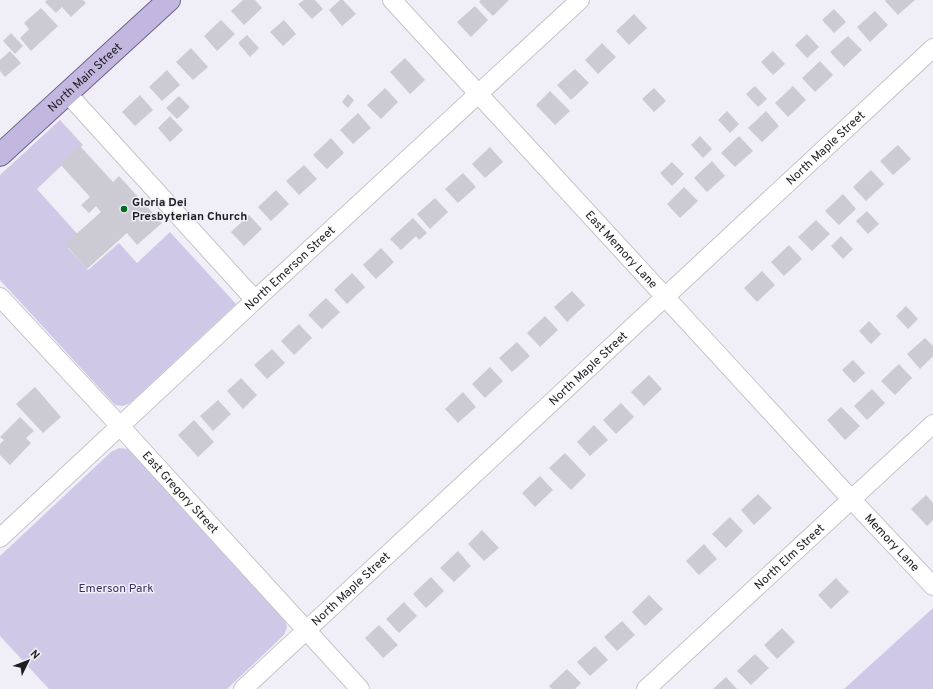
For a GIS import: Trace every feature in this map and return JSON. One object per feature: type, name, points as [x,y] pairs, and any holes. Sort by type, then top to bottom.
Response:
[{"type":"main road","name":"North Main Street","points":[[0,154],[169,0]]},
{"type":"street","name":"East Memory Lane","points":[[392,0],[851,499]]},
{"type":"street","name":"North Emerson Street","points":[[0,538],[580,0]]},
{"type":"street","name":"North Maple Street","points":[[243,689],[664,296],[933,48]]},
{"type":"street","points":[[67,93],[255,300]]},
{"type":"street","name":"East Gregory Street","points":[[0,297],[360,689]]},
{"type":"street","name":"North Elm Street","points":[[646,689],[933,424]]},
{"type":"street","name":"Memory Lane","points":[[851,499],[933,586]]},
{"type":"green space","points":[[60,120],[83,145],[37,189],[80,237],[68,248],[88,270],[119,243],[137,263],[170,232],[236,304],[130,403],[123,406],[115,405],[0,280],[0,175]]},
{"type":"green space","name":"Emerson Park","points":[[119,448],[128,449],[284,618],[287,627],[284,635],[227,689],[49,689],[0,636],[0,556],[111,452]]},
{"type":"green space","points":[[933,608],[933,689],[844,689]]},
{"type":"building","points":[[47,0],[83,0],[86,3],[71,17],[62,7],[56,13],[45,2]]},
{"type":"building","points":[[243,0],[255,0],[262,8],[244,25],[231,11]]},
{"type":"building","points":[[304,0],[315,0],[323,9],[312,19],[298,4]]},
{"type":"building","points":[[340,0],[343,0],[356,14],[342,26],[329,10]]},
{"type":"building","points":[[481,0],[509,0],[493,16],[479,2]]},
{"type":"building","points":[[915,0],[898,15],[885,1]]},
{"type":"building","points":[[475,6],[488,20],[471,37],[457,22]]},
{"type":"building","points":[[41,8],[58,26],[31,51],[20,38],[29,29],[24,23]]},
{"type":"building","points":[[834,9],[846,22],[834,33],[822,20]]},
{"type":"building","points":[[875,11],[888,25],[870,42],[857,27]]},
{"type":"building","points":[[634,14],[647,28],[629,45],[616,31]]},
{"type":"building","points":[[221,20],[235,34],[217,51],[204,36]]},
{"type":"building","points":[[284,20],[296,34],[283,46],[270,32]]},
{"type":"building","points":[[11,33],[23,46],[15,54],[3,41]]},
{"type":"building","points":[[807,34],[819,47],[807,58],[795,45]]},
{"type":"building","points":[[247,35],[259,48],[250,57],[238,43]]},
{"type":"building","points":[[848,36],[862,50],[844,67],[830,52]]},
{"type":"building","points":[[602,43],[616,57],[598,74],[585,60]]},
{"type":"building","points":[[191,48],[208,67],[193,80],[176,62]]},
{"type":"building","points":[[10,51],[21,63],[5,77],[0,71],[0,60]]},
{"type":"building","points":[[773,51],[785,64],[773,75],[761,62]]},
{"type":"building","points":[[405,58],[425,80],[410,94],[390,72]]},
{"type":"building","points":[[820,61],[833,75],[815,92],[802,78]]},
{"type":"building","points":[[575,69],[589,83],[571,100],[557,85]]},
{"type":"building","points":[[167,70],[180,85],[162,101],[149,87]]},
{"type":"building","points":[[755,86],[767,99],[758,107],[746,94]]},
{"type":"building","points":[[793,86],[806,100],[788,117],[775,103]]},
{"type":"building","points":[[385,88],[398,102],[381,119],[367,105]]},
{"type":"building","points":[[654,88],[666,101],[654,112],[642,99]]},
{"type":"building","points":[[550,91],[570,111],[555,125],[536,105]]},
{"type":"building","points":[[348,94],[354,100],[348,108],[342,102]]},
{"type":"building","points":[[140,95],[153,110],[135,126],[122,112]]},
{"type":"building","points":[[179,96],[190,107],[177,119],[166,108]]},
{"type":"building","points":[[727,111],[739,124],[730,133],[718,120]]},
{"type":"building","points":[[766,111],[779,126],[762,142],[748,128]]},
{"type":"building","points":[[358,113],[371,128],[353,144],[340,130]]},
{"type":"building","points":[[170,116],[183,130],[170,142],[158,128]]},
{"type":"building","points":[[700,136],[712,149],[703,158],[691,145]]},
{"type":"building","points":[[739,136],[753,151],[735,167],[721,153]]},
{"type":"building","points":[[331,138],[344,153],[327,169],[313,155]]},
{"type":"building","points":[[898,145],[911,159],[893,175],[880,161]]},
{"type":"building","name":"Gloria Dei Presbyterian Church","points":[[80,146],[113,182],[119,176],[162,223],[137,245],[127,233],[87,269],[65,244],[101,212],[96,206],[89,213],[81,205],[90,197],[60,164]]},
{"type":"building","points":[[490,147],[503,162],[485,178],[472,164]]},
{"type":"building","points":[[712,161],[725,176],[707,192],[694,178]]},
{"type":"building","points":[[672,162],[684,174],[672,186],[660,173]]},
{"type":"building","points":[[304,165],[317,179],[299,195],[286,181]]},
{"type":"building","points":[[871,170],[884,184],[866,201],[853,187]]},
{"type":"building","points":[[463,173],[476,187],[458,203],[445,189]]},
{"type":"building","points":[[684,187],[698,201],[680,218],[667,204]]},
{"type":"building","points":[[276,190],[289,204],[271,221],[258,207]]},
{"type":"building","points":[[843,194],[856,209],[839,225],[825,211]]},
{"type":"building","points":[[435,198],[448,212],[430,229],[417,214]]},
{"type":"building","points":[[867,211],[879,224],[868,234],[856,221]]},
{"type":"building","points":[[249,215],[262,229],[244,246],[231,232]]},
{"type":"building","points":[[413,218],[427,233],[419,240],[416,236],[401,250],[390,239]]},
{"type":"building","points":[[816,220],[830,234],[812,251],[798,237]]},
{"type":"building","points":[[841,236],[853,249],[843,259],[831,246]]},
{"type":"building","points":[[789,245],[802,259],[784,276],[771,262]]},
{"type":"building","points":[[381,248],[394,262],[376,279],[363,265]]},
{"type":"building","points":[[762,271],[775,285],[757,302],[744,288]]},
{"type":"building","points":[[352,273],[365,287],[347,304],[334,290]]},
{"type":"building","points":[[572,291],[585,305],[567,322],[554,307]]},
{"type":"building","points":[[326,298],[340,312],[322,329],[308,315]]},
{"type":"building","points":[[906,306],[918,319],[908,329],[896,316]]},
{"type":"building","points":[[545,316],[558,330],[540,347],[527,333]]},
{"type":"building","points":[[869,321],[881,334],[871,344],[859,331]]},
{"type":"building","points":[[299,324],[312,338],[294,355],[281,341]]},
{"type":"building","points":[[925,338],[933,346],[933,356],[920,369],[907,354]]},
{"type":"building","points":[[517,342],[530,356],[512,372],[499,358]]},
{"type":"building","points":[[272,349],[285,363],[267,379],[254,365]]},
{"type":"building","points":[[853,360],[865,373],[854,383],[842,370]]},
{"type":"building","points":[[899,364],[912,378],[895,395],[881,381]]},
{"type":"building","points":[[490,367],[503,381],[485,398],[472,384]]},
{"type":"building","points":[[649,375],[662,389],[644,406],[631,392]]},
{"type":"building","points":[[241,378],[257,395],[243,409],[227,391]]},
{"type":"building","points":[[35,387],[61,417],[43,433],[16,404]]},
{"type":"building","points":[[872,389],[885,403],[867,420],[854,406]]},
{"type":"building","points":[[463,392],[476,407],[458,423],[445,409]]},
{"type":"building","points":[[218,400],[231,414],[213,431],[200,416]]},
{"type":"building","points":[[621,403],[634,417],[616,434],[603,420]]},
{"type":"building","points":[[841,407],[860,426],[845,440],[827,420]]},
{"type":"building","points":[[20,417],[34,431],[26,438],[31,443],[10,465],[0,455],[0,444],[4,440],[0,437]]},
{"type":"building","points":[[194,420],[214,442],[198,457],[178,435]]},
{"type":"building","points":[[594,425],[608,440],[590,456],[577,442]]},
{"type":"building","points":[[565,453],[586,475],[571,490],[549,468]]},
{"type":"building","points":[[540,476],[553,490],[535,507],[522,493]]},
{"type":"building","points":[[758,494],[772,508],[754,525],[741,510]]},
{"type":"building","points":[[926,495],[933,503],[933,520],[927,526],[911,509]]},
{"type":"building","points":[[730,517],[743,531],[726,548],[712,534]]},
{"type":"building","points":[[482,530],[499,548],[484,561],[468,544]]},
{"type":"building","points":[[704,544],[717,559],[699,575],[686,561]]},
{"type":"building","points":[[458,551],[471,566],[454,582],[440,568]]},
{"type":"building","points":[[431,577],[444,591],[426,608],[413,594]]},
{"type":"building","points":[[836,578],[849,592],[831,609],[818,595]]},
{"type":"building","points":[[649,595],[663,609],[645,626],[632,612]]},
{"type":"building","points":[[404,602],[417,616],[399,633],[386,619]]},
{"type":"building","points":[[622,621],[635,635],[617,651],[604,637]]},
{"type":"building","points":[[379,625],[398,645],[383,658],[365,638]]},
{"type":"building","points":[[782,628],[795,642],[777,659],[764,645]]},
{"type":"building","points":[[595,646],[608,660],[590,676],[577,662]]},
{"type":"building","points":[[755,654],[769,668],[751,685],[737,671]]},
{"type":"building","points":[[567,669],[581,683],[575,689],[552,689],[549,686]]},
{"type":"building","points":[[726,677],[737,689],[713,689]]},
{"type":"place","name":"Gloria Dei Presbyterian Church","points":[[124,209]]}]
